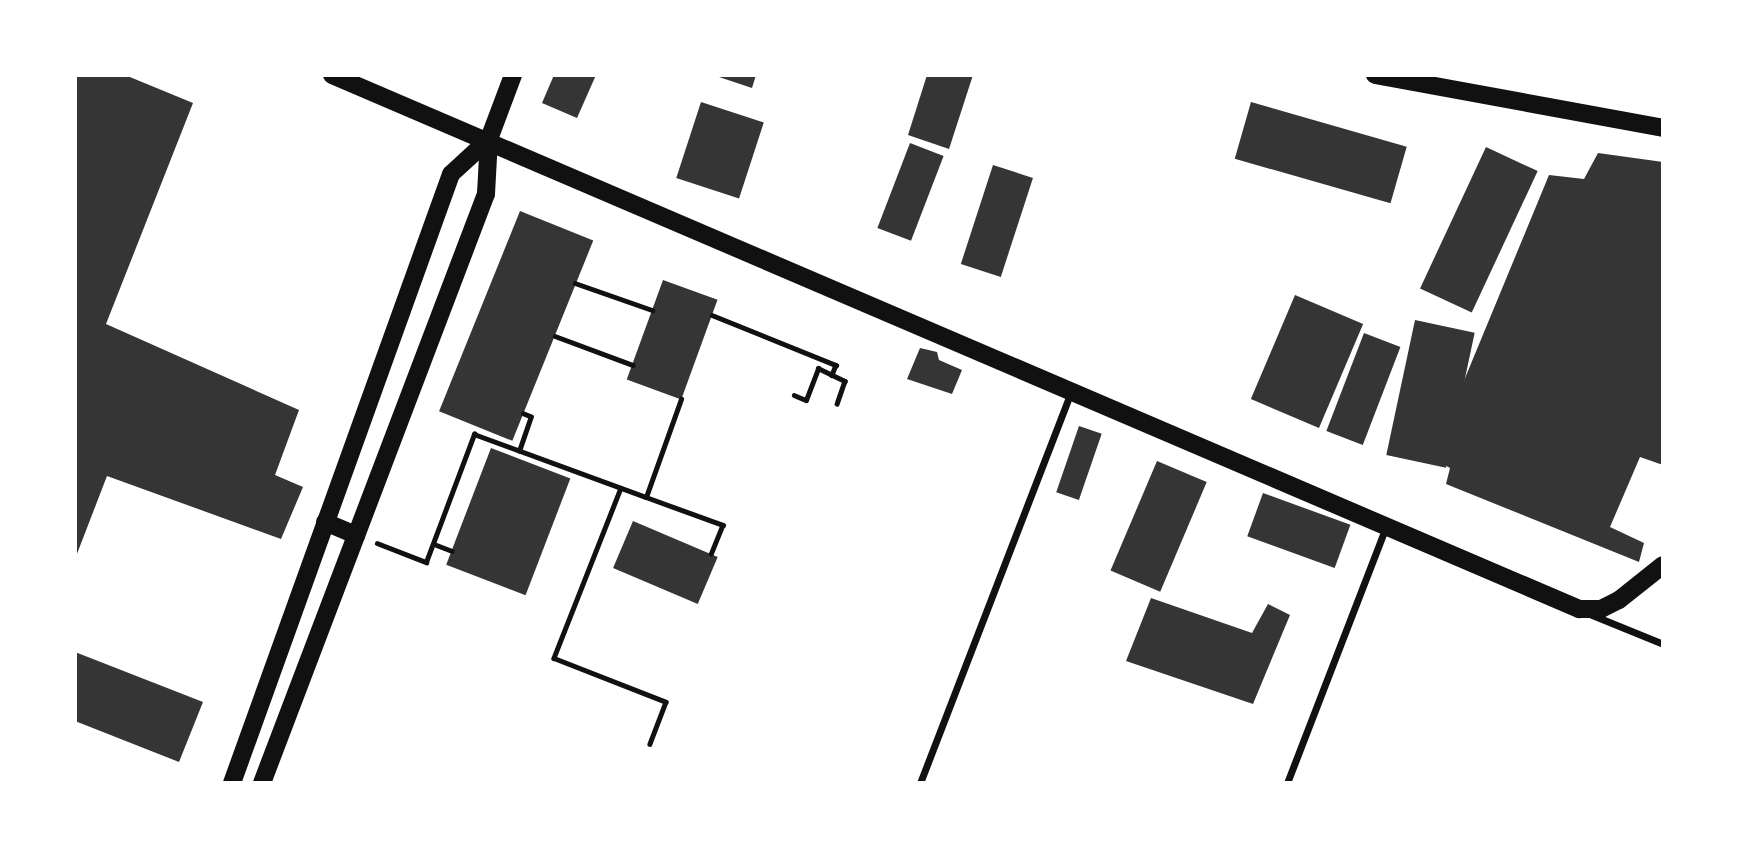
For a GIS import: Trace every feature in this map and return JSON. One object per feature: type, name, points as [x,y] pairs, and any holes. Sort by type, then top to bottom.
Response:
[{"type":"main road","points":[[332,75],[489,139],[1579,609],[1601,609],[1619,600],[1663,565]]},
{"type":"main road","points":[[261,783],[485,194],[489,139],[513,75]]},
{"type":"main road","points":[[1375,75],[1663,128]]},
{"type":"main road","points":[[232,783],[451,174],[489,139]]},
{"type":"main road","points":[[325,522],[356,535]]},
{"type":"street","points":[[920,783],[1072,390]]},
{"type":"street","points":[[1287,783],[1386,526]]},
{"type":"street","points":[[1579,609],[1663,644]]},
{"type":"path","points":[[575,283],[652,310]]},
{"type":"path","points":[[712,315],[836,365],[832,375]]},
{"type":"path","points":[[555,336],[633,365]]},
{"type":"path","points":[[794,395],[806,400],[818,368],[845,381],[837,404]]},
{"type":"path","points":[[646,497],[681,400]]},
{"type":"path","points":[[519,451],[531,417],[524,414]]},
{"type":"path","points":[[356,535],[426,562],[474,434],[723,526],[711,554]]},
{"type":"path","points":[[621,488],[554,658],[666,702],[650,744]]},
{"type":"path","points":[[434,544],[452,551]]},
{"type":"building","points":[[75,75],[125,75],[193,103],[106,324],[299,410],[275,475],[303,487],[281,539],[107,476],[75,559]]},
{"type":"building","points":[[554,75],[596,75],[577,118],[542,103]]},
{"type":"building","points":[[713,75],[756,75],[752,88]]},
{"type":"building","points":[[927,75],[973,75],[949,149],[908,135]]},
{"type":"building","points":[[701,102],[764,122],[739,198],[676,178]]},
{"type":"building","points":[[1251,102],[1407,147],[1390,203],[1235,159]]},
{"type":"building","points":[[910,143],[944,156],[911,241],[877,228]]},
{"type":"building","points":[[1486,147],[1538,171],[1472,312],[1420,288]]},
{"type":"building","points":[[1598,153],[1663,162],[1663,465],[1640,457],[1610,527],[1644,543],[1639,562],[1446,484],[1450,468],[1432,458],[1549,175],[1584,179]]},
{"type":"building","points":[[993,165],[1033,178],[1001,277],[961,264]]},
{"type":"building","points":[[520,211],[593,241],[512,441],[439,411]]},
{"type":"building","points":[[663,280],[718,300],[681,399],[627,380]]},
{"type":"building","points":[[1295,295],[1363,324],[1319,428],[1251,399]]},
{"type":"building","points":[[1415,320],[1475,333],[1446,468],[1386,455]]},
{"type":"building","points":[[1364,333],[1400,347],[1363,445],[1326,431]]},
{"type":"building","points":[[920,348],[937,352],[939,360],[962,370],[952,394],[907,379]]},
{"type":"building","points":[[1079,426],[1102,434],[1079,500],[1056,492]]},
{"type":"building","points":[[491,448],[570,478],[526,595],[446,565]]},
{"type":"building","points":[[1157,461],[1207,482],[1160,592],[1111,571]]},
{"type":"building","points":[[1263,493],[1350,525],[1335,568],[1247,536]]},
{"type":"building","points":[[633,521],[718,557],[698,604],[613,568]]},
{"type":"building","points":[[1151,598],[1252,633],[1268,604],[1290,615],[1253,704],[1126,661]]},
{"type":"building","points":[[75,652],[203,702],[179,762],[75,721]]}]
